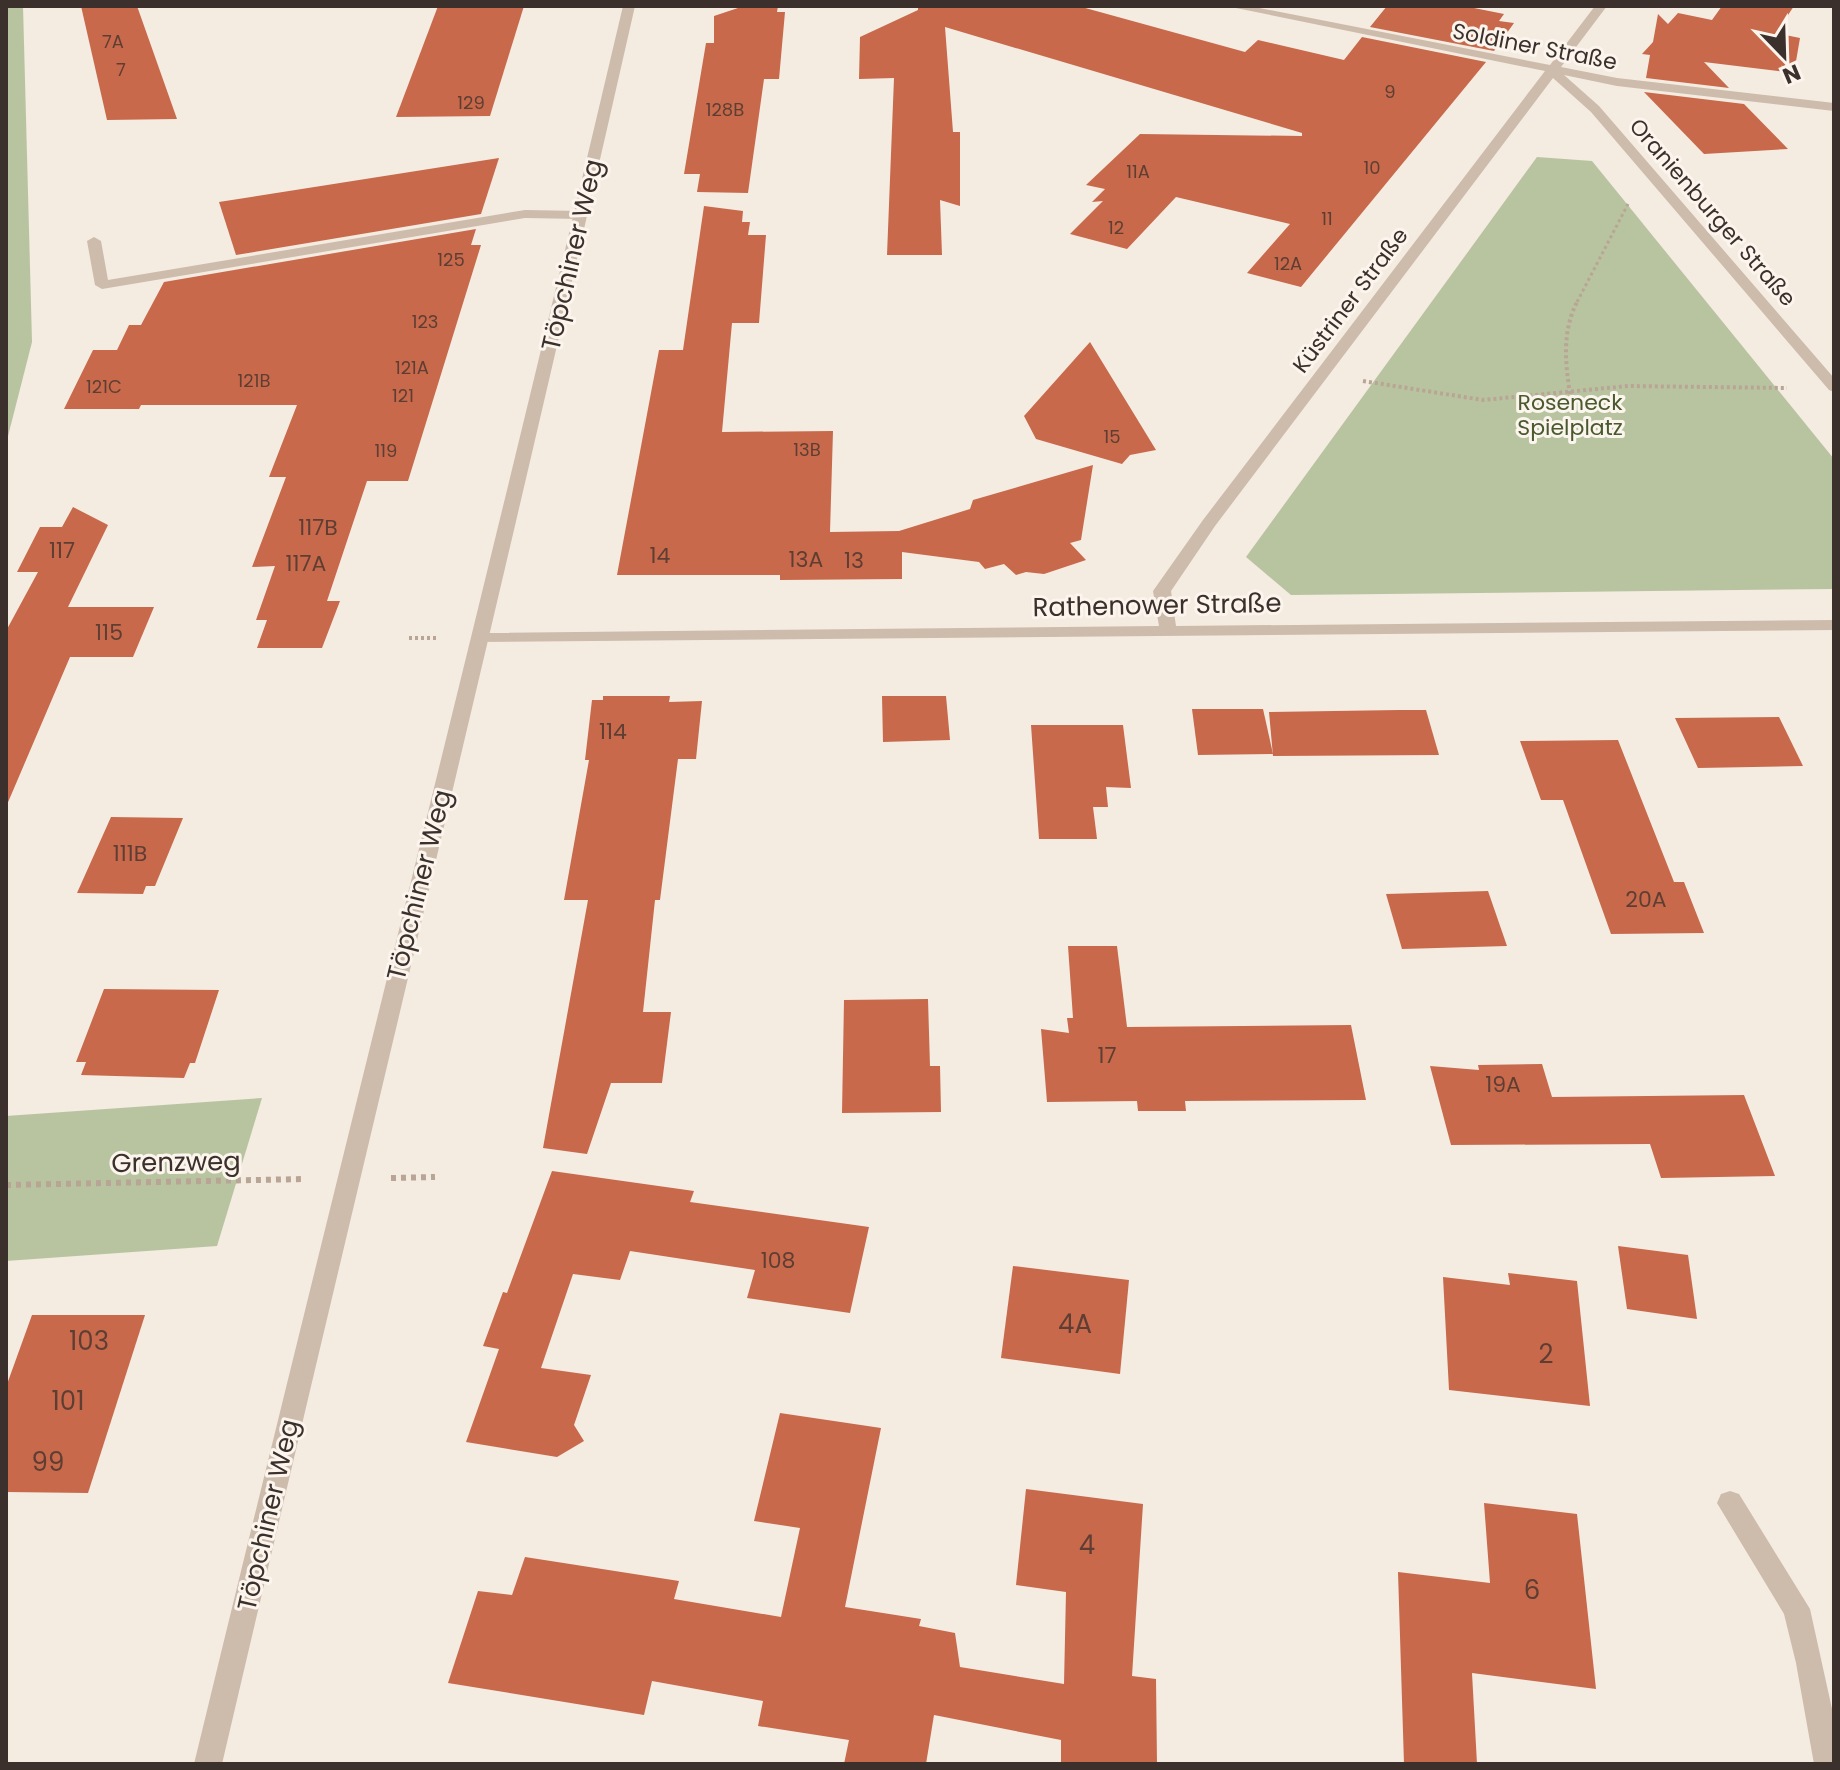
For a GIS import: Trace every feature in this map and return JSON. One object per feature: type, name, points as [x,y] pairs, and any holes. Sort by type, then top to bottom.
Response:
[{"type":"street","name":"Töpchiner Weg","points":[[208,1764],[629,6]]},
{"type":"street","name":"Soldiner Straße","points":[[1232,6],[1617,82],[1834,107]]},
{"type":"street","name":"Küstriner Straße","points":[[1168,631],[1162,591],[1324,371],[1601,6]]},
{"type":"street","name":"Oranienburger Straße","points":[[1552,71],[1595,109],[1833,385]]},
{"type":"street","points":[[94,241],[102,285],[525,214],[581,215]]},
{"type":"street","name":"Rathenower Straße","points":[[480,638],[1834,625]]},
{"type":"street","points":[[1730,1503],[1796,1609],[1810,1663],[1828,1764]]},
{"type":"path","points":[[1570,394],[1565,360],[1568,319],[1625,204],[1673,199]]},
{"type":"path","points":[[1324,371],[1382,386],[1483,400],[1628,386],[1762,389],[1833,385]]},
{"type":"path","name":"Grenzweg","points":[[6,1185],[347,1178]]},
{"type":"green space","points":[[6,6],[23,6],[32,342],[6,444]]},
{"type":"green space","name":"Roseneck Spielplatz","points":[[1537,157],[1592,161],[1834,459],[1834,589],[1291,595],[1246,557]]},
{"type":"green space","points":[[262,1098],[217,1246],[6,1261],[6,1116]]},
{"type":"building","points":[[81,6],[137,6],[177,119],[107,120]]},
{"type":"building","points":[[438,6],[524,6],[490,116],[396,117]]},
{"type":"building","points":[[744,6],[778,6],[777,12],[785,12],[779,79],[764,79],[748,193],[697,192],[700,174],[684,174],[706,43],[714,43],[714,16]]},
{"type":"building","points":[[918,6],[1078,6],[1245,52],[1258,40],[1344,60],[1362,37],[1486,62],[1301,287],[1247,273],[1290,224],[1176,197],[1127,249],[1070,234],[1103,201],[1092,202],[1105,189],[1086,185],[1140,134],[1302,136],[1302,133],[945,27],[953,132],[960,132],[960,206],[940,200],[942,255],[887,255],[894,78],[859,79],[860,37],[918,10]]},
{"type":"building","points":[[1387,6],[1464,6],[1504,14],[1499,21],[1514,23],[1494,51],[1370,27]]},
{"type":"building","points":[[1722,6],[1794,6],[1776,33],[1800,38],[1794,73],[1704,62],[1729,88],[1646,78],[1650,55],[1642,54],[1653,42],[1658,14],[1668,24],[1678,13],[1712,20]]},
{"type":"building","points":[[1644,92],[1744,104],[1788,149],[1704,154]]},
{"type":"building","points":[[499,158],[481,214],[236,255],[219,202]]},
{"type":"building","points":[[704,206],[743,211],[742,222],[750,222],[748,235],[766,235],[759,323],[732,323],[722,432],[833,431],[830,532],[899,531],[970,509],[973,500],[1093,465],[1081,540],[1070,543],[1086,560],[1044,574],[1026,572],[1016,575],[1004,564],[985,569],[979,562],[902,552],[902,579],[780,580],[780,575],[617,575],[659,350],[683,350]]},
{"type":"building","points":[[476,229],[471,245],[481,245],[408,481],[367,481],[327,601],[340,601],[322,648],[257,648],[267,620],[256,620],[275,566],[252,567],[286,477],[269,477],[297,405],[141,405],[139,409],[64,409],[93,350],[117,350],[129,325],[141,325],[164,282]]},
{"type":"building","points":[[1090,342],[1156,450],[1130,455],[1122,464],[1036,439],[1024,416]]},
{"type":"building","points":[[73,507],[108,525],[68,607],[154,607],[133,657],[70,657],[6,807],[6,631],[38,572],[17,572],[40,527],[62,527]]},
{"type":"building","points":[[603,696],[670,696],[669,702],[702,701],[696,759],[678,759],[660,900],[655,900],[643,1012],[671,1012],[662,1083],[611,1083],[587,1154],[543,1148],[588,900],[564,900],[589,760],[585,760],[592,700],[603,700]]},
{"type":"building","points":[[882,696],[946,696],[950,740],[883,742]]},
{"type":"building","points":[[1192,709],[1263,709],[1273,754],[1198,755]]},
{"type":"building","points":[[1426,710],[1439,755],[1273,756],[1269,712]]},
{"type":"building","points":[[1779,717],[1803,766],[1698,768],[1675,718]]},
{"type":"building","points":[[1031,725],[1123,725],[1131,788],[1106,787],[1108,807],[1093,807],[1097,839],[1039,839]]},
{"type":"building","points":[[1618,740],[1674,882],[1684,882],[1704,933],[1611,934],[1563,800],[1541,800],[1520,741]]},
{"type":"building","points":[[111,817],[183,818],[155,886],[146,886],[143,894],[77,893]]},
{"type":"building","points":[[1488,891],[1507,946],[1402,949],[1386,894]]},
{"type":"building","points":[[1068,946],[1117,946],[1127,1027],[1351,1025],[1366,1100],[1185,1101],[1186,1111],[1138,1111],[1137,1101],[1047,1102],[1041,1029],[1069,1033],[1067,1018],[1073,1018]]},
{"type":"building","points":[[104,989],[219,990],[195,1063],[190,1063],[184,1078],[81,1075],[86,1062],[76,1062]]},
{"type":"building","points":[[928,999],[930,1066],[940,1066],[941,1112],[842,1113],[844,1000]]},
{"type":"building","points":[[1542,1064],[1552,1097],[1744,1095],[1775,1176],[1661,1178],[1650,1144],[1451,1145],[1430,1066],[1479,1070],[1478,1065]]},
{"type":"building","points":[[552,1171],[694,1191],[690,1202],[869,1227],[850,1313],[747,1298],[755,1270],[630,1251],[620,1280],[573,1274],[541,1368],[591,1375],[574,1425],[584,1441],[557,1457],[466,1442],[499,1349],[483,1346],[503,1292],[507,1293]]},
{"type":"building","points":[[1618,1246],[1688,1255],[1697,1319],[1627,1309]]},
{"type":"building","points":[[1013,1266],[1129,1280],[1120,1374],[1001,1358]]},
{"type":"building","points":[[1508,1273],[1577,1281],[1590,1406],[1449,1390],[1443,1277],[1510,1285]]},
{"type":"building","points":[[32,1315],[145,1315],[88,1493],[6,1492],[6,1387]]},
{"type":"building","points":[[780,1413],[881,1428],[845,1607],[921,1619],[919,1626],[955,1633],[960,1667],[1064,1684],[1066,1592],[1016,1585],[1026,1489],[1143,1504],[1132,1676],[1156,1679],[1157,1764],[1061,1764],[1061,1740],[934,1715],[926,1764],[844,1764],[849,1740],[758,1726],[763,1701],[652,1681],[644,1715],[448,1683],[478,1591],[512,1595],[525,1557],[679,1581],[674,1599],[781,1617],[800,1528],[754,1521]]},
{"type":"building","points":[[1484,1503],[1577,1514],[1596,1689],[1472,1673],[1477,1764],[1404,1764],[1398,1572],[1490,1583]]}]
